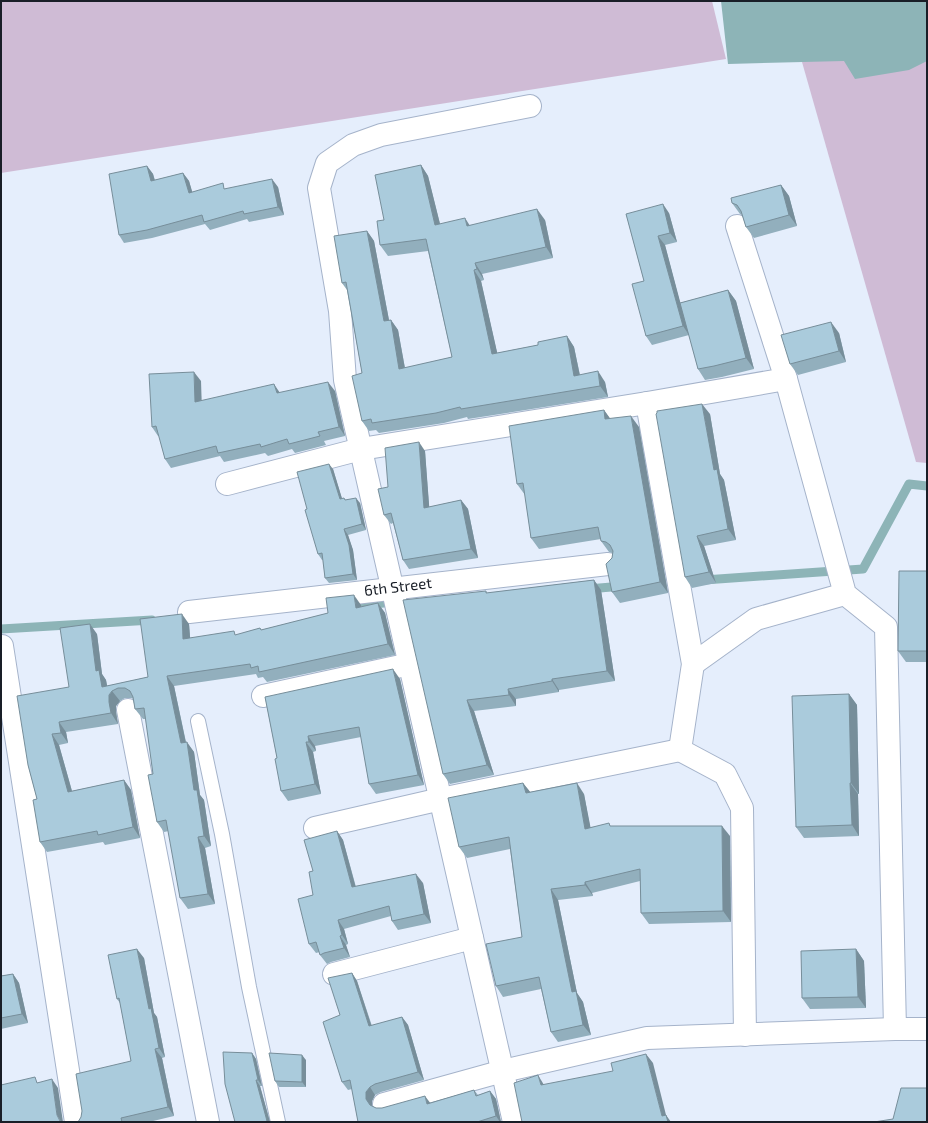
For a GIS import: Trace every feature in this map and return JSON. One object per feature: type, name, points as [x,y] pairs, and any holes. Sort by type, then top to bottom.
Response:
[{"type":"street","points":[[514,1122],[345,380],[340,311],[319,188],[327,163],[353,145],[381,135],[530,106]]},
{"type":"street","points":[[737,226],[786,379],[846,594],[886,627],[894,1029]]},
{"type":"street","points":[[227,484],[361,449],[786,379]]},
{"type":"street","points":[[647,403],[693,664],[680,750]]},
{"type":"street","name":"6th Street","points":[[189,612],[608,564]]},
{"type":"street","points":[[693,664],[756,619],[846,594]]},
{"type":"street","points":[[2,646],[76,1122]]},
{"type":"street","points":[[263,696],[410,664]]},
{"type":"street","points":[[128,710],[208,1122]]},
{"type":"street","points":[[315,828],[680,750],[725,774],[742,808],[745,1034]]},
{"type":"street","points":[[334,974],[472,938]]},
{"type":"street","points":[[384,1104],[503,1071],[647,1038],[927,1029]]},
{"type":"lane","points":[[198,721],[222,834],[249,987],[278,1122]]},
{"type":"shaded area","points":[[1,1],[712,1],[726,59],[1,173]]},
{"type":"shaded area","points":[[721,1],[927,1],[927,61],[909,70],[855,79],[844,61],[728,64]]},
{"type":"shaded area","points":[[927,26],[927,463],[916,462],[798,48]]},
{"type":"building","points":[[421,165],[435,225],[465,218],[467,226],[537,209],[546,247],[475,263],[477,269],[474,270],[492,354],[538,345],[538,342],[567,336],[574,376],[598,371],[600,386],[461,409],[460,407],[436,413],[372,423],[371,419],[362,421],[352,376],[362,373],[346,282],[342,283],[334,236],[367,231],[384,321],[391,320],[399,369],[452,357],[426,239],[380,245],[377,221],[384,220],[375,175]]},
{"type":"building","points":[[147,166],[151,181],[183,173],[189,193],[223,183],[224,189],[272,179],[278,207],[244,214],[243,211],[204,222],[202,215],[147,230],[119,235],[109,174]]},
{"type":"building","points":[[781,185],[789,215],[746,227],[741,211],[737,205],[732,203],[731,198]]},
{"type":"building","points":[[663,204],[670,233],[658,236],[683,326],[646,336],[632,284],[644,281],[626,214]]},
{"type":"building","points":[[728,290],[746,358],[698,369],[680,303]]},
{"type":"building","points":[[831,322],[839,351],[790,364],[781,335]]},
{"type":"building","points":[[194,372],[195,402],[274,384],[277,393],[328,382],[339,427],[318,432],[320,436],[289,444],[287,439],[261,447],[260,444],[218,453],[216,446],[165,459],[156,426],[152,427],[149,374]]},
{"type":"building","points":[[702,404],[714,470],[717,469],[728,529],[697,536],[709,572],[685,577],[656,414],[657,411]]},
{"type":"building","points":[[604,410],[605,419],[631,416],[660,582],[612,592],[606,564],[612,558],[613,551],[610,545],[601,541],[598,527],[531,538],[523,483],[517,484],[509,426]]},
{"type":"building","points":[[419,442],[424,508],[461,500],[471,549],[403,560],[391,513],[384,515],[378,489],[388,487],[385,448]]},
{"type":"building","points":[[329,464],[340,499],[344,498],[345,500],[356,498],[362,524],[344,529],[349,545],[353,574],[325,578],[322,553],[318,554],[305,510],[307,509],[297,472]]},
{"type":"building","points":[[899,571],[927,571],[927,651],[898,651]]},
{"type":"building","points":[[594,580],[607,671],[552,679],[552,681],[508,689],[509,695],[467,700],[487,765],[443,774],[403,600],[486,591],[486,593]]},
{"type":"building","points":[[354,595],[356,608],[378,603],[388,644],[259,672],[258,666],[251,668],[250,664],[167,676],[181,743],[187,742],[194,790],[197,790],[204,836],[198,837],[208,894],[180,898],[166,820],[157,822],[148,775],[153,774],[144,708],[135,709],[133,697],[130,691],[125,688],[118,688],[112,691],[109,695],[111,713],[59,722],[61,733],[52,734],[68,792],[124,780],[133,827],[98,835],[97,831],[40,842],[33,800],[37,799],[28,765],[17,696],[69,687],[60,628],[90,624],[96,671],[99,670],[102,687],[148,677],[140,619],[182,614],[183,639],[234,631],[235,635],[328,613],[326,598]]},
{"type":"building","points":[[393,669],[418,775],[369,784],[359,727],[308,736],[309,742],[306,742],[315,784],[281,791],[275,759],[277,758],[265,697]]},
{"type":"building","points":[[849,694],[852,825],[796,827],[792,696]]},
{"type":"building","points":[[523,783],[526,793],[577,783],[585,829],[609,823],[610,826],[722,826],[723,911],[641,913],[640,869],[585,882],[585,885],[551,889],[572,992],[576,991],[583,1025],[551,1032],[539,977],[496,986],[486,944],[522,937],[509,837],[459,847],[448,798]]},
{"type":"building","points":[[337,831],[352,887],[416,874],[424,914],[392,921],[389,906],[338,920],[342,935],[340,936],[344,948],[320,955],[316,942],[309,944],[298,899],[313,895],[309,872],[313,871],[304,840]]},
{"type":"building","points":[[137,949],[149,1009],[151,1008],[159,1048],[155,1049],[168,1107],[121,1118],[122,1122],[78,1122],[82,1111],[76,1074],[131,1061],[119,998],[117,999],[108,955]]},
{"type":"building","points":[[856,949],[858,997],[802,998],[801,951]]},
{"type":"building","points":[[352,973],[369,1026],[402,1017],[418,1072],[375,1084],[370,1087],[366,1092],[366,1099],[370,1105],[376,1108],[382,1108],[425,1096],[427,1104],[474,1090],[476,1096],[490,1091],[496,1116],[477,1122],[358,1122],[350,1080],[342,1082],[323,1022],[340,1015],[328,978]]},
{"type":"building","points":[[13,974],[22,1014],[1,1018],[1,976]]},
{"type":"building","points":[[223,1052],[252,1053],[258,1080],[256,1080],[267,1121],[235,1122],[225,1084]]},
{"type":"building","points":[[269,1053],[302,1055],[302,1082],[275,1081]]},
{"type":"building","points":[[646,1054],[662,1116],[666,1115],[668,1122],[522,1122],[514,1083],[538,1075],[541,1085],[613,1071],[611,1063]]},
{"type":"building","points":[[35,1077],[37,1083],[52,1079],[57,1115],[62,1122],[1,1122],[1,1085]]},
{"type":"building","points":[[901,1088],[927,1088],[927,1122],[874,1122],[893,1119]]},
{"type":"waterway","points":[[704,580],[863,569],[909,484],[927,486]]},
{"type":"waterway","points":[[588,589],[623,586]]},
{"type":"waterway","points":[[348,606],[396,602]]},
{"type":"waterway","points":[[1,629],[152,620]]}]
